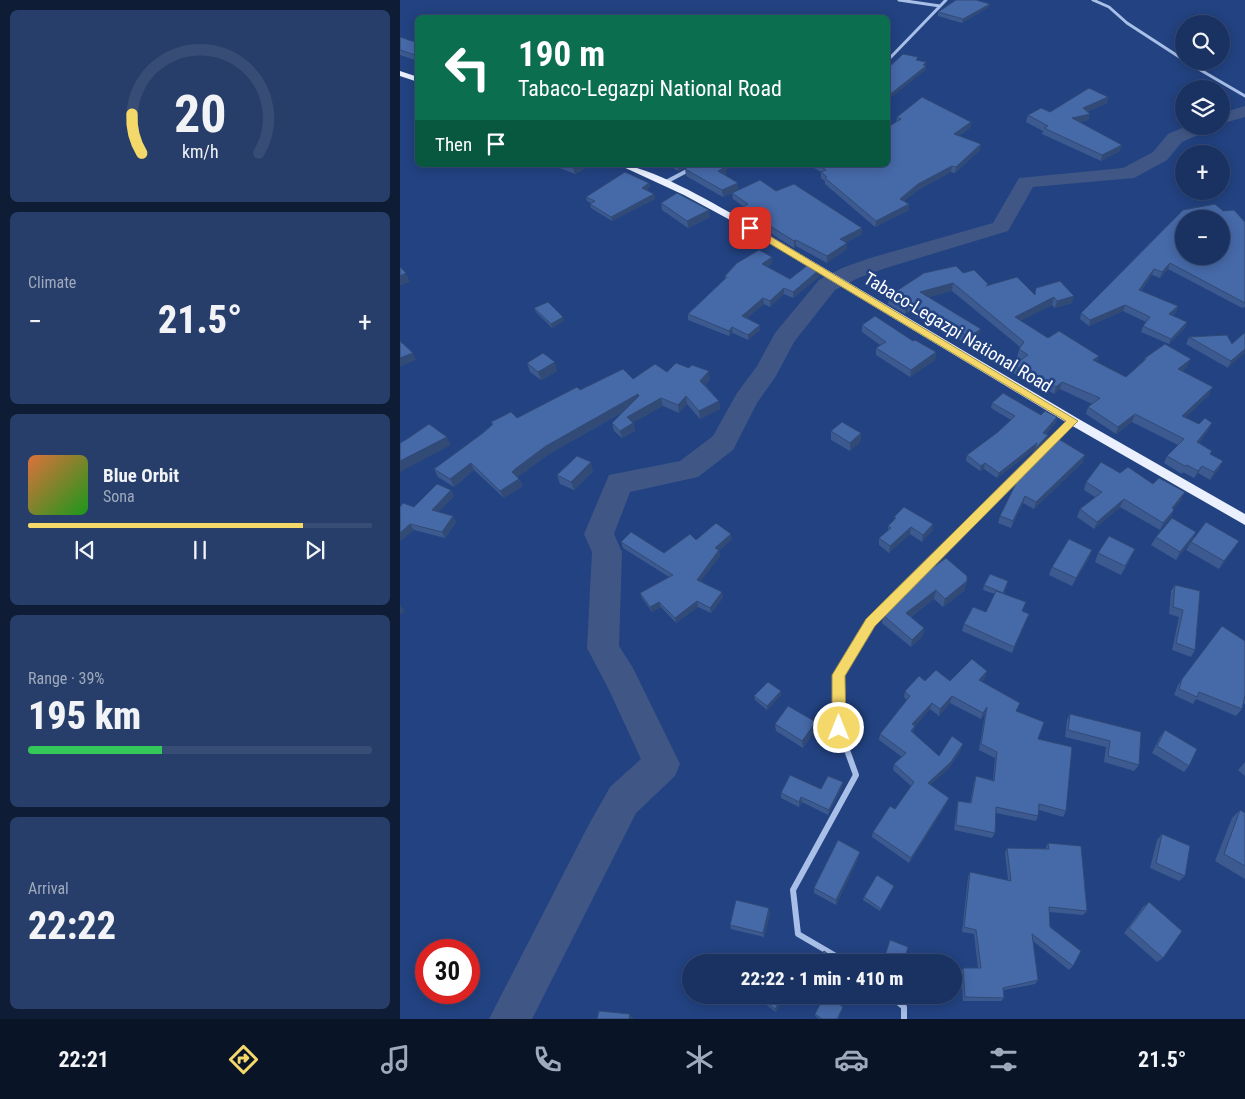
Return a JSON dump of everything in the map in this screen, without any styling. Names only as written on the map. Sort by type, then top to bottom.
[{"type":"main road","points":[[400,73],[415,79]]},
{"type":"main road","name":"Tabaco-Legazpi National Road","points":[[628,167],[735,219],[1073,421],[1245,520]]},
{"type":"street","points":[[899,0],[940,6]]},
{"type":"street","points":[[890,58],[946,0]]},
{"type":"street","points":[[1093,0],[1109,7],[1127,23],[1175,54]]},
{"type":"street","points":[[1200,70],[1245,96]]},
{"type":"street","points":[[664,183],[694,167]]},
{"type":"street","points":[[832,954],[798,934],[793,890],[856,775],[839,728],[839,675],[870,623],[1073,421]]},
{"type":"street","points":[[900,1004],[904,1007],[904,1019]]},
{"type":"building","points":[[956,0],[976,0],[990,4],[963,19],[938,12]]},
{"type":"building","points":[[400,37],[415,42],[415,55],[400,50]]},
{"type":"building","points":[[903,54],[918,57],[916,60],[926,62],[923,65],[926,66],[890,94],[890,66]]},
{"type":"building","points":[[1089,88],[1108,97],[1083,108],[1090,114],[1072,118],[1122,145],[1102,155],[1044,128],[1048,126],[1028,115],[1041,108],[1050,112]]},
{"type":"building","points":[[922,97],[971,122],[954,134],[981,144],[956,167],[952,166],[918,184],[900,199],[909,204],[876,221],[825,178],[827,177],[821,172],[826,170],[821,167],[890,167],[890,126],[901,119],[897,117]]},
{"type":"building","points":[[688,167],[725,167],[718,171],[738,183],[722,190],[685,169]]},
{"type":"building","points":[[625,172],[649,183],[642,188],[654,194],[611,217],[590,204],[595,201],[586,197]]},
{"type":"building","points":[[760,180],[776,191],[794,184],[862,228],[840,239],[847,243],[827,256],[796,240],[794,241],[741,208],[748,204],[732,193]]},
{"type":"building","points":[[677,193],[709,210],[687,221],[661,203]]},
{"type":"building","points":[[1215,204],[1222,210],[1183,210]]},
{"type":"building","points":[[1230,210],[1234,210],[1245,222],[1245,303],[1170,263],[1162,272],[1154,269],[1139,290],[1178,306],[1169,314],[1187,322],[1171,339],[1143,326],[1150,317],[1125,305],[1090,320],[1081,313],[1175,218],[1175,265],[1230,265]]},
{"type":"building","points":[[759,250],[772,257],[762,264],[790,279],[809,264],[819,270],[793,292],[784,288],[770,301],[763,298],[742,316],[760,325],[748,335],[732,327],[729,331],[688,314],[727,277],[724,277],[737,263]]},
{"type":"building","points":[[956,266],[963,273],[974,270],[988,284],[986,286],[1017,277],[1035,295],[1036,288],[1060,281],[1074,296],[1057,301],[1054,297],[1015,317],[1048,338],[1059,331],[1099,356],[1093,360],[1126,377],[1145,358],[1165,344],[1191,359],[1178,369],[1213,387],[1182,416],[1199,424],[1205,418],[1212,423],[1197,442],[1212,451],[1210,454],[1223,461],[1214,472],[1202,466],[1198,471],[1187,465],[1185,466],[1167,456],[1184,439],[1135,414],[1118,427],[1088,407],[1100,398],[1062,382],[1056,387],[1037,375],[1034,377],[1014,365],[1028,355],[1019,349],[1024,342],[953,283],[920,292],[981,329],[969,337],[942,321],[940,323],[908,304],[906,306],[889,296],[924,273]]},
{"type":"building","points":[[400,267],[406,273],[400,276]]},
{"type":"building","points":[[548,302],[563,317],[551,324],[534,308]]},
{"type":"building","points":[[875,316],[913,341],[915,340],[936,352],[911,370],[876,348],[886,342],[862,325]]},
{"type":"building","points":[[1244,333],[1245,349],[1231,361],[1189,337],[1227,335],[1232,344]]},
{"type":"building","points":[[400,341],[413,353],[400,358]]},
{"type":"building","points":[[543,353],[555,362],[538,372],[527,363]]},
{"type":"building","points":[[676,363],[689,368],[692,365],[709,371],[700,381],[719,401],[699,411],[686,396],[678,405],[661,398],[627,417],[633,423],[620,431],[612,423],[639,396],[638,394],[546,446],[515,469],[512,472],[519,479],[500,491],[471,463],[450,479],[434,469],[483,433],[493,424],[491,422],[511,412],[517,418],[577,387],[580,390],[623,369],[633,379],[655,364],[667,372]]},
{"type":"building","points":[[1003,393],[1041,415],[1045,411],[1057,417],[1043,433],[1048,435],[1034,450],[1037,443],[999,473],[985,463],[981,466],[967,455],[998,432],[1015,416],[992,403]]},
{"type":"building","points":[[842,422],[861,433],[850,443],[831,431]]},
{"type":"building","points":[[429,424],[447,437],[400,461],[400,443]]},
{"type":"building","points":[[1057,438],[1085,455],[1036,502],[1025,496],[1013,521],[1000,516],[1021,473]]},
{"type":"building","points":[[577,456],[591,462],[571,482],[557,475]]},
{"type":"building","points":[[1101,462],[1120,473],[1128,467],[1153,484],[1159,478],[1185,492],[1163,523],[1124,499],[1097,522],[1080,509],[1102,492],[1086,482]]},
{"type":"building","points":[[437,484],[451,490],[432,510],[453,516],[442,532],[410,524],[400,533],[400,507],[403,503],[414,507]]},
{"type":"building","points":[[904,507],[933,524],[923,535],[911,527],[890,546],[879,538],[891,528],[888,526]]},
{"type":"building","points":[[1172,518],[1196,532],[1180,552],[1156,537]]},
{"type":"building","points":[[1206,522],[1239,541],[1224,561],[1191,542]]},
{"type":"building","points":[[716,523],[731,534],[715,548],[719,550],[697,580],[722,592],[710,608],[697,601],[675,618],[659,602],[650,607],[640,593],[673,575],[621,542],[631,532],[664,553],[690,534],[696,540]]},
{"type":"building","points":[[1109,536],[1135,549],[1125,566],[1098,553]]},
{"type":"building","points":[[1069,539],[1092,550],[1076,578],[1052,567]]},
{"type":"building","points":[[946,558],[967,576],[967,581],[945,599],[936,590],[906,613],[924,628],[912,640],[883,615],[906,595],[904,593],[922,579],[920,577]]},
{"type":"building","points":[[990,574],[1008,581],[1003,593],[984,585]]},
{"type":"building","points":[[1175,585],[1200,591],[1195,650],[1176,643],[1183,610],[1173,607]]},
{"type":"building","points":[[996,591],[1026,602],[1022,611],[1029,614],[1014,647],[964,624],[973,607],[986,612]]},
{"type":"building","points":[[1222,626],[1245,641],[1245,695],[1242,709],[1199,692],[1197,697],[1179,689],[1182,679]]},
{"type":"building","points":[[972,659],[987,671],[979,680],[1020,703],[1016,711],[1044,722],[1038,739],[1072,747],[1066,811],[1039,804],[1038,816],[996,807],[995,833],[956,825],[958,801],[971,803],[976,776],[994,781],[997,752],[981,744],[987,707],[983,713],[952,696],[940,709],[932,703],[912,724],[915,726],[911,731],[939,756],[952,736],[963,744],[951,762],[928,783],[949,798],[911,858],[873,832],[890,806],[895,809],[914,782],[894,764],[906,753],[880,734],[910,696],[905,691],[919,676],[925,681],[936,670],[950,681]]},
{"type":"building","points":[[768,682],[781,691],[767,706],[754,696]]},
{"type":"building","points":[[788,706],[816,722],[802,741],[775,724]]},
{"type":"building","points":[[1070,714],[1141,732],[1139,765],[1108,756],[1110,741],[1068,730]]},
{"type":"building","points":[[1165,730],[1197,749],[1189,766],[1157,746]]},
{"type":"building","points":[[790,775],[821,789],[828,776],[843,782],[829,810],[801,797],[799,802],[781,793]]},
{"type":"building","points":[[1240,810],[1245,813],[1245,866],[1224,854]]},
{"type":"building","points":[[1162,834],[1190,846],[1185,876],[1156,863]]},
{"type":"building","points":[[838,840],[860,852],[836,900],[814,888]]},
{"type":"building","points":[[1048,843],[1081,846],[1087,911],[1049,907],[1050,927],[1081,951],[1073,966],[1032,934],[1038,980],[1003,988],[1004,998],[965,997],[963,968],[981,968],[976,930],[964,927],[970,872],[1011,881],[1007,848],[1049,849]]},
{"type":"building","points":[[877,875],[894,886],[881,909],[864,897]]},
{"type":"building","points":[[736,900],[769,908],[763,933],[730,925]]},
{"type":"building","points":[[1149,902],[1182,931],[1163,958],[1129,928]]},
{"type":"building","points":[[890,940],[908,947],[906,954],[886,954]]},
{"type":"building","points":[[769,1004],[778,1004],[775,1009]]},
{"type":"building","points":[[820,1004],[838,1004],[843,1007],[837,1019],[822,1019],[815,1014]]},
{"type":"building","points":[[599,1011],[630,1014],[629,1019],[597,1019]]},
{"type":"waterway","points":[[1230,116],[1245,111]]},
{"type":"waterway","points":[[510,1019],[600,841],[623,800],[662,764],[621,679],[603,648],[607,552],[599,534],[619,483],[688,470],[723,443],[746,399],[767,370],[784,339],[827,285],[850,273],[878,263],[1001,227],[1026,182],[1127,174],[1160,156],[1175,138],[1182,135]]},
{"type":"route","points":[[750,228],[1073,421],[870,623],[839,675],[839,728]]}]
